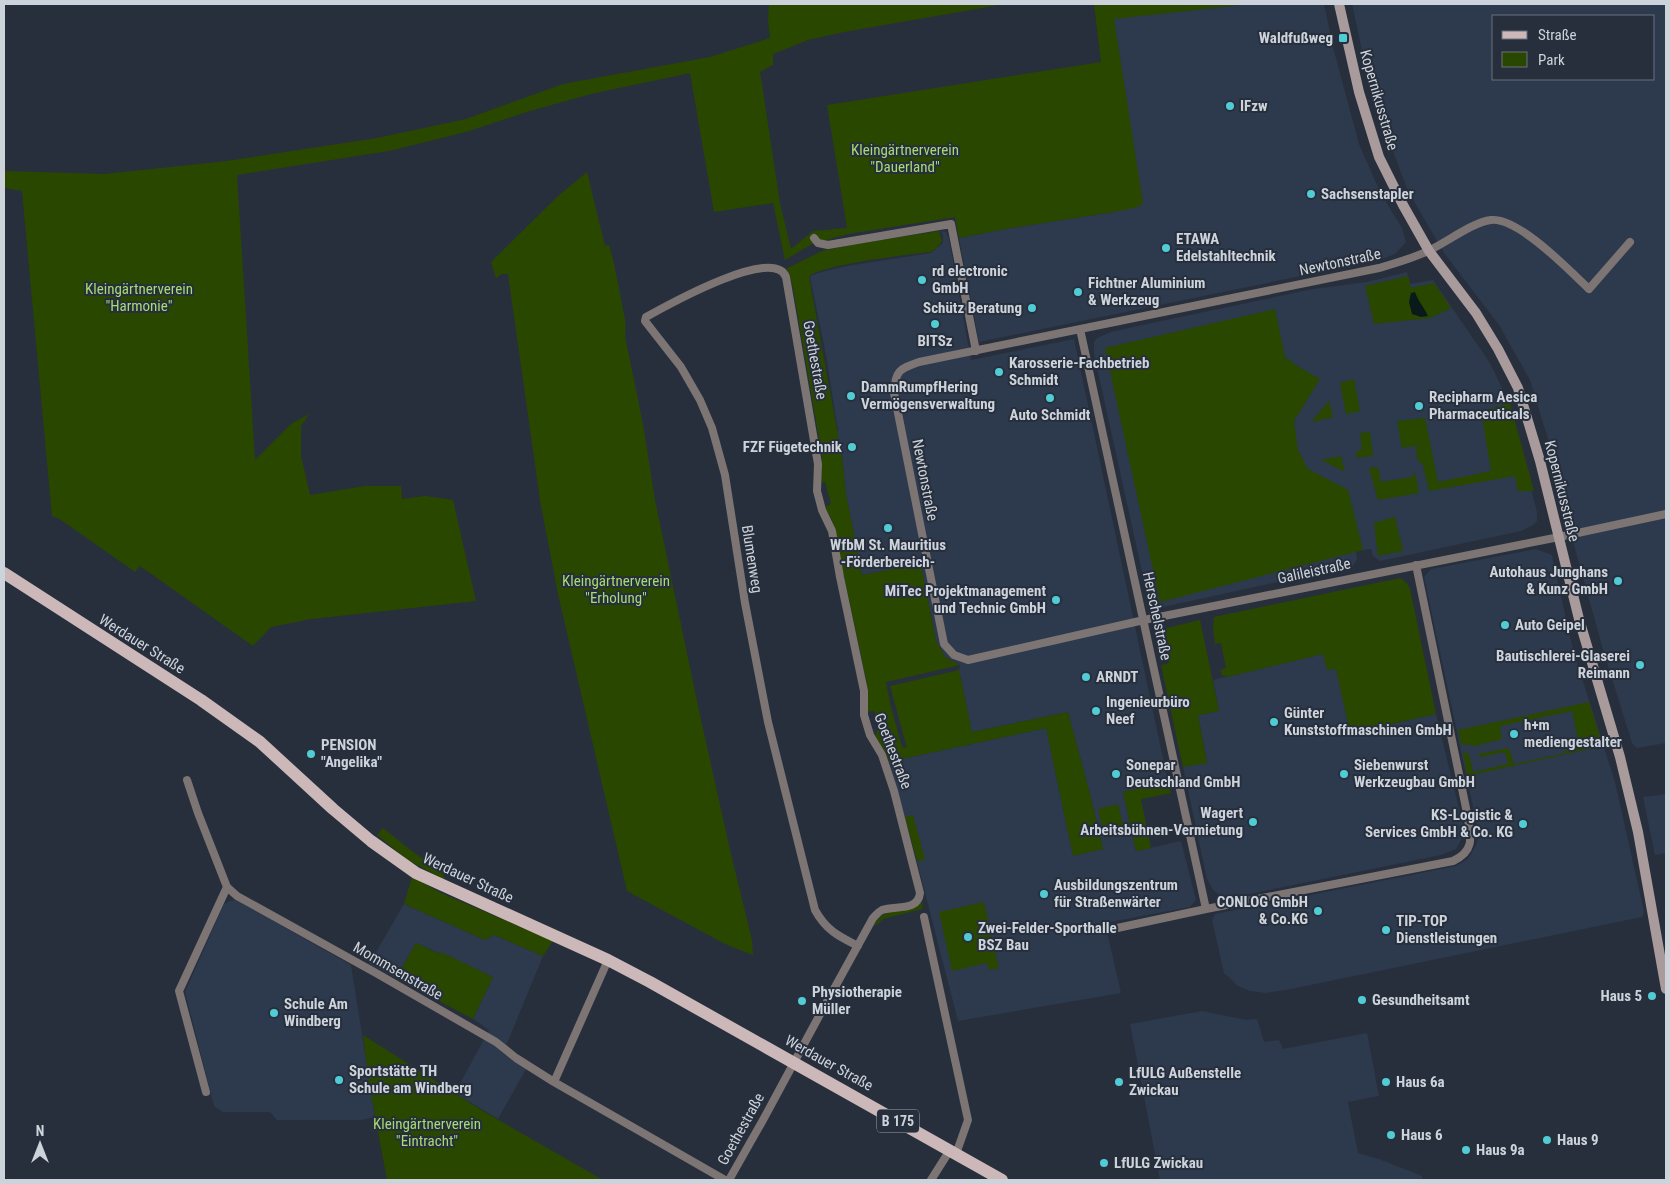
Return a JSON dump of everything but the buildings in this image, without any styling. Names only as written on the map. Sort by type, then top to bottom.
[{"type":"main road","name":"Werdauer Straße","points":[[4,572],[201,700],[260,742],[332,809],[416,873],[608,960],[794,1062],[1002,1180]]},
{"type":"street","name":"Kopernikusstraße","points":[[1339,4],[1358,92],[1379,157],[1429,251],[1476,313],[1498,349],[1518,388],[1530,424],[1579,619],[1618,752],[1638,832],[1666,989]]},
{"type":"street","name":"Newtonstraße","points":[[968,660],[954,655],[944,644],[894,393],[895,378],[901,368],[919,362],[976,350],[1380,268],[1429,251],[1482,222],[1492,220],[1504,221],[1520,229],[1535,240],[1589,289],[1630,242]]},
{"type":"street","points":[[814,238],[818,243],[828,245],[951,224],[976,350]]},
{"type":"street","name":"Blumenweg","points":[[782,270],[777,267],[758,268],[739,274],[682,298],[646,316],[645,321],[681,366],[700,400],[712,428],[725,475],[745,603],[765,707],[815,910],[821,922],[829,930],[858,946]]},
{"type":"street","name":"Goethestraße","points":[[729,1180],[873,918],[879,912],[912,905],[919,900],[920,894],[894,791],[882,755],[870,735],[864,715],[864,691],[832,531],[816,491],[818,464],[788,287],[782,270]]},
{"type":"street","name":"Herschelstraße","points":[[1080,329],[1206,910]]},
{"type":"street","name":"Galileistraße","points":[[968,660],[1144,620],[1666,514]]},
{"type":"street","points":[[1108,930],[1453,861],[1468,851],[1470,834],[1467,813],[1416,564]]},
{"type":"street","points":[[187,780],[227,888],[179,991],[206,1092]]},
{"type":"street","name":"Mommsenstraße","points":[[227,888],[237,896],[496,1042],[516,1058],[554,1082],[725,1180]]},
{"type":"street","points":[[924,917],[968,1120],[953,1152],[931,1180]]},
{"type":"street","points":[[554,1082],[608,960]]},
{"type":"shaded area","points":[[1250,4],[1324,4],[1334,51],[1359,144],[1381,194],[1402,228],[1406,242],[1395,254],[1379,260],[979,342],[959,238],[1114,212],[1114,18]]},
{"type":"shaded area","points":[[1352,4],[1666,4],[1666,743],[1637,748],[1632,743],[1604,653],[1574,545],[1555,462],[1530,380],[1499,325],[1444,253],[1408,191],[1371,93]]},
{"type":"shaded area","points":[[941,231],[946,232],[949,239],[971,360],[1074,339],[1168,782],[1123,792],[1136,851],[1181,841],[1196,900],[1190,907],[1105,923],[1121,993],[958,1021],[910,834],[888,762],[1046,728],[1073,855],[1103,849],[1068,712],[972,732],[959,670],[960,665],[945,657],[936,641],[921,564],[862,575],[846,494],[827,360],[810,277],[847,266],[931,253],[943,243]]},
{"type":"shaded area","points":[[1407,272],[1410,284],[1433,280],[1490,363],[1502,388],[1516,431],[1537,512],[1537,521],[1521,531],[1380,561],[1373,556],[1371,549],[1356,551],[1357,559],[1353,566],[1163,607],[1154,605],[1148,595],[1143,576],[1094,354],[1094,342],[1097,338],[1111,332],[1142,325],[1313,289],[1367,282]]},
{"type":"shaded area","points":[[1415,292],[1428,316],[1421,317],[1412,314],[1409,302],[1411,293]]},
{"type":"shaded area","points":[[1536,549],[1552,555],[1573,650],[1615,782],[1644,912],[1642,917],[1286,990],[1265,993],[1250,991],[1238,986],[1224,973],[1212,920],[1215,914],[1456,866],[1468,859],[1479,835],[1424,577],[1431,569]]},
{"type":"shaded area","points":[[1323,654],[1336,668],[1351,733],[1436,714],[1463,825],[1462,838],[1456,849],[1441,855],[1235,897],[1222,897],[1213,890],[1207,879],[1183,767],[1207,762],[1198,715],[1219,711],[1213,680]]},
{"type":"shaded area","points":[[1666,794],[1666,853],[1655,855],[1643,797]]},
{"type":"shaded area","name":"Schule Am Windberg","points":[[236,900],[351,965],[375,1117],[362,1120],[277,1120],[270,1112],[223,1112],[214,1106],[185,992],[224,904]]},
{"type":"shaded area","points":[[404,904],[485,940],[494,935],[543,956],[503,1053],[526,1069],[498,1119],[455,1093],[489,1030],[473,1019],[493,977],[416,943],[396,978],[369,964]]},
{"type":"shaded area","points":[[1202,1011],[1246,1020],[1257,1019],[1264,1042],[1279,1040],[1283,1049],[1367,1033],[1379,1096],[1348,1102],[1358,1153],[1422,1176],[1422,1180],[1160,1180],[1130,1024]]},
{"type":"green space","points":[[769,4],[1005,4],[844,32],[808,40],[773,54],[773,65],[760,72],[780,203],[791,249],[813,231],[847,228],[827,105],[1101,62],[1094,4],[1250,4],[1114,19],[1143,203],[1138,207],[1114,212],[959,238],[955,217],[848,234],[812,244],[785,260],[773,203],[714,212],[690,73],[591,94],[466,132],[389,151],[237,175],[255,460],[291,424],[309,414],[301,426],[301,455],[310,495],[365,486],[401,486],[402,499],[425,496],[453,500],[476,601],[311,619],[271,627],[253,646],[140,566],[135,572],[61,520],[52,516],[22,191],[4,188],[4,171],[104,174],[227,161],[377,138],[466,119],[563,84],[710,57],[770,38]]},
{"type":"green space","name":"Kleingärtnerverein \"Erholung\"","points":[[587,172],[605,246],[609,245],[616,274],[625,320],[625,336],[643,424],[655,500],[698,706],[752,940],[753,955],[725,944],[627,891],[558,594],[540,500],[508,274],[502,274],[496,278],[491,262],[557,197]]},
{"type":"green space","points":[[939,231],[942,241],[931,252],[846,264],[829,268],[809,277],[842,457],[846,494],[862,575],[921,564],[936,641],[945,657],[960,665],[886,682],[890,703],[902,747],[907,748],[890,686],[959,670],[972,732],[1068,712],[1103,849],[1073,856],[1046,728],[888,762],[887,756],[875,736],[879,727],[874,711],[867,712],[866,679],[832,520],[825,507],[831,504],[825,482],[819,483],[822,476],[822,456],[793,288],[790,275],[786,269],[822,251]]},
{"type":"green space","points":[[1408,276],[1411,288],[1434,283],[1451,308],[1430,318],[1374,324],[1365,286]]},
{"type":"green space","points":[[1275,309],[1285,357],[1320,379],[1294,421],[1298,450],[1308,469],[1348,490],[1363,550],[1160,602],[1105,348]]},
{"type":"green space","points":[[1354,379],[1360,411],[1346,414],[1340,383]]},
{"type":"green space","points":[[1329,401],[1333,417],[1311,422]]},
{"type":"green space","points":[[1510,403],[1534,491],[1518,491],[1515,476],[1429,491],[1423,465],[1417,459],[1416,447],[1424,445],[1402,448],[1397,421],[1425,418],[1438,482],[1491,471],[1481,411]]},
{"type":"green space","points":[[1370,432],[1373,456],[1357,458],[1356,452],[1362,449],[1360,433]]},
{"type":"green space","points":[[1341,456],[1345,472],[1321,460]]},
{"type":"green space","points":[[1378,467],[1381,482],[1412,477],[1415,472],[1419,493],[1378,500],[1369,468]]},
{"type":"green space","points":[[1395,517],[1403,551],[1378,556],[1374,523]]},
{"type":"green space","points":[[1400,578],[1406,582],[1410,589],[1436,714],[1350,733],[1336,669],[1327,670],[1323,654],[1227,677],[1222,675],[1220,670],[1226,668],[1221,643],[1215,644],[1214,617]]},
{"type":"green space","points":[[1200,620],[1219,711],[1198,715],[1207,763],[1183,767],[1161,665],[1169,663],[1167,658],[1161,659],[1157,635],[1163,629]]},
{"type":"green space","points":[[1589,702],[1603,746],[1467,776],[1463,752],[1469,754],[1473,772],[1508,764],[1505,752],[1480,757],[1478,754],[1509,748],[1514,764],[1566,753],[1565,750],[1579,746],[1572,711],[1500,726],[1502,739],[1475,746],[1461,744],[1458,730]]},
{"type":"green space","points":[[1168,782],[1171,793],[1141,799],[1151,848],[1136,851],[1123,792]]},
{"type":"green space","points":[[1118,804],[1125,834],[1105,838],[1098,809]]},
{"type":"green space","points":[[913,815],[925,860],[917,861],[905,817]]},
{"type":"green space","points":[[383,828],[442,872],[445,880],[408,860],[377,835]]},
{"type":"green space","points":[[412,877],[441,893],[553,941],[543,956],[494,935],[485,940],[404,904]]},
{"type":"green space","name":"Zwei-Felder-Sporthalle BSZ Bau","points":[[984,902],[999,968],[989,970],[987,963],[952,971],[939,912]]},
{"type":"green space","points":[[923,903],[922,909],[883,919],[877,925],[874,925],[884,914],[915,907]]},
{"type":"green space","points":[[416,943],[440,954],[441,952],[493,977],[473,1019],[396,978]]},
{"type":"green space","name":"Kleingärtnerverein \"Eintracht\"","points":[[363,1035],[483,1111],[603,1180],[387,1180],[369,1083]]},
{"type":"place","name":"Waldfußweg","points":[[1343,38]]},
{"type":"place","name":"IFzw","points":[[1230,106]]},
{"type":"place","name":"Sachsenstapler","points":[[1311,194]]},
{"type":"place","name":"ETAWA Edelstahltechnik","points":[[1166,248]]},
{"type":"place","name":"rd electronic GmbH","points":[[922,280]]},
{"type":"place","name":"Fichtner Aluminium & Werkzeug","points":[[1078,292]]},
{"type":"place","name":"Schütz Beratung","points":[[1032,308]]},
{"type":"place","name":"BITSz","points":[[935,324]]},
{"type":"place","name":"Karosserie-Fachbetrieb Schmidt","points":[[999,372]]},
{"type":"place","name":"DammRumpfHering Vermögensverwaltung","points":[[851,396]]},
{"type":"place","name":"Auto Schmidt","points":[[1050,398]]},
{"type":"place","name":"Recipharm Aesica Pharmaceuticals","points":[[1419,406]]},
{"type":"place","name":"FZF Fügetechnik","points":[[852,447]]},
{"type":"place","name":"WfbM St. Mauritius -Förderbereich-","points":[[888,528]]},
{"type":"place","name":"Autohaus Junghans & Kunz GmbH","points":[[1618,581]]},
{"type":"place","name":"MiTec Projektmanagement und Technic GmbH","points":[[1056,600]]},
{"type":"place","name":"Auto Geipel","points":[[1505,625]]},
{"type":"place","name":"Bautischlerei-Glaserei Reimann","points":[[1640,665]]},
{"type":"place","name":"ARNDT","points":[[1086,677]]},
{"type":"place","name":"Ingenieurbüro Neef","points":[[1096,711]]},
{"type":"place","name":"Günter Kunststoffmaschinen GmbH","points":[[1274,722]]},
{"type":"place","name":"h+m mediengestalter","points":[[1514,734]]},
{"type":"place","name":"PENSION \"Angelika\"","points":[[311,754]]},
{"type":"place","name":"Sonepar Deutschland GmbH","points":[[1116,774]]},
{"type":"place","name":"Siebenwurst Werkzeugbau GmbH","points":[[1344,774]]},
{"type":"place","name":"Wagert Arbeitsbühnen-Vermietung","points":[[1253,822]]},
{"type":"place","name":"KS-Logistic & Services GmbH & Co. KG","points":[[1523,824]]},
{"type":"place","name":"Ausbildungszentrum für Straßenwärter","points":[[1044,894]]},
{"type":"place","name":"CONLOG GmbH & Co.KG","points":[[1318,911]]},
{"type":"place","name":"TIP-TOP Dienstleistungen","points":[[1386,930]]},
{"type":"place","name":"Zwei-Felder-Sporthalle BSZ Bau","points":[[968,937]]},
{"type":"place","name":"Haus 5","points":[[1652,996]]},
{"type":"place","name":"Gesundheitsamt","points":[[1362,1000]]},
{"type":"place","name":"Physiotherapie Müller","points":[[802,1001]]},
{"type":"place","name":"Schule Am Windberg","points":[[274,1013]]},
{"type":"place","name":"Sportstätte TH Schule am Windberg","points":[[339,1080]]},
{"type":"place","name":"LfULG Außenstelle Zwickau","points":[[1119,1082]]},
{"type":"place","name":"Haus 6a","points":[[1386,1082]]},
{"type":"place","name":"Haus 6","points":[[1391,1135]]},
{"type":"place","name":"Haus 9","points":[[1547,1140]]},
{"type":"place","name":"Haus 9a","points":[[1466,1150]]},
{"type":"place","name":"LfULG Zwickau","points":[[1104,1163]]},
{"type":"park label","name":"Kleingärtnerverein \"Dauerland\"","points":[[905,158]]},
{"type":"park label","name":"Kleingärtnerverein \"Harmonie\"","points":[[139,298]]}]
